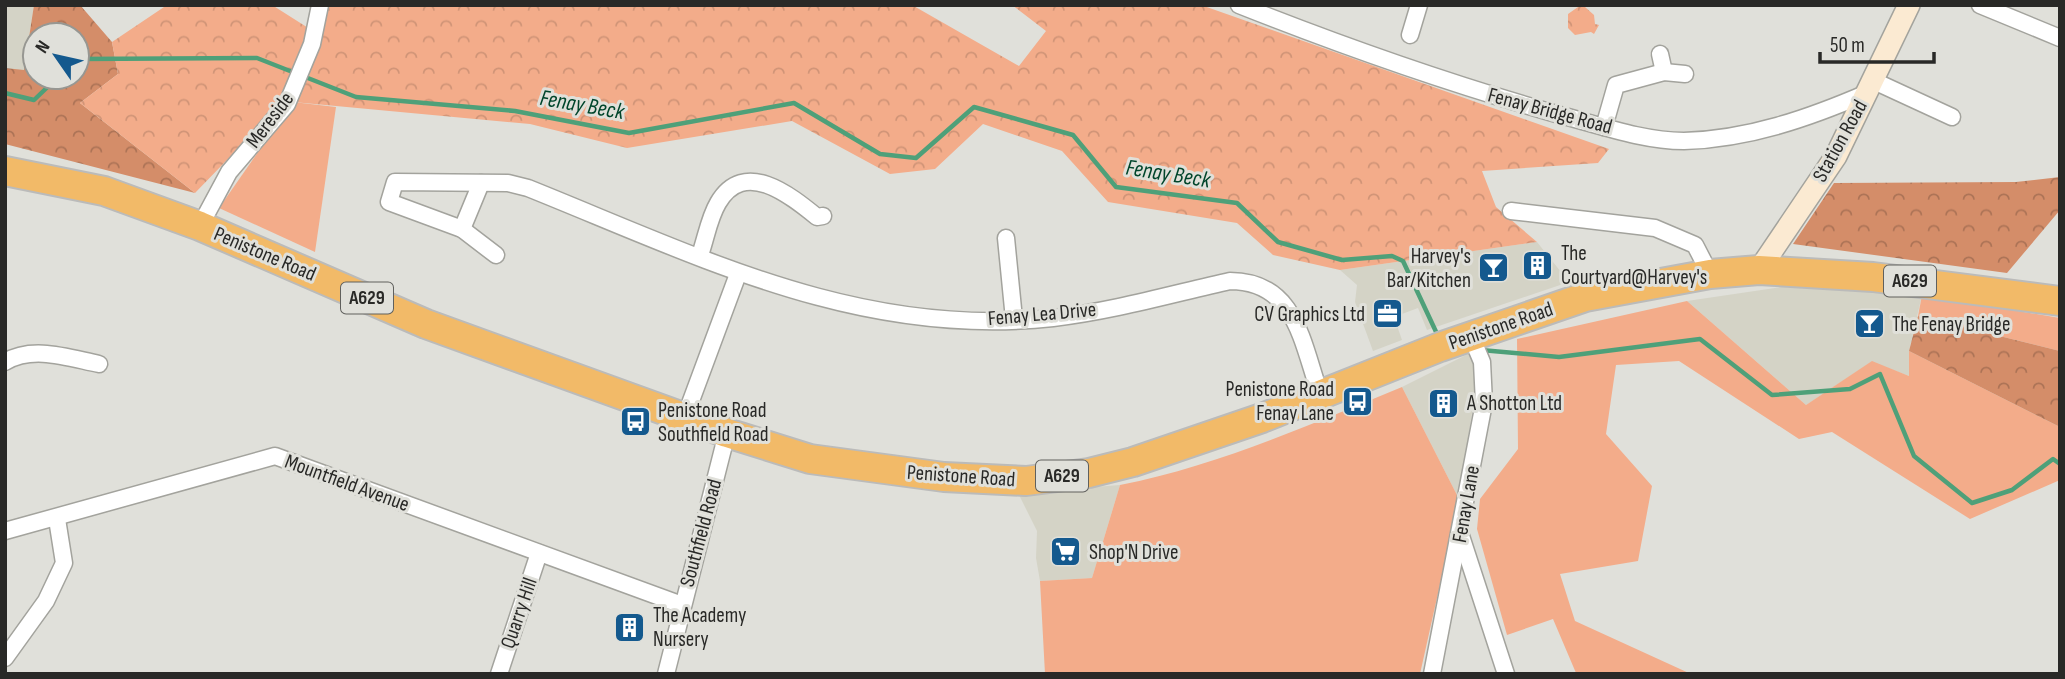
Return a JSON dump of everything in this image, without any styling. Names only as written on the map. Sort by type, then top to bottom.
[{"type":"highway","name":"Penistone Road","points":[[5,171],[104,191],[200,226],[426,324],[810,459],[886,471],[1026,481],[1090,473],[1133,462],[1262,418],[1440,347],[1585,297],[1710,274],[1759,270],[1873,277],[2060,301]]},
{"type":"street","name":"Mereside","points":[[200,226],[229,172],[287,104],[312,44],[320,5]]},
{"type":"street","name":"Fenay Bridge Road","points":[[1239,5],[1430,77],[1604,127],[1671,140],[1696,140],[1788,125],[1871,87]]},
{"type":"street","points":[[1410,35],[1419,5]]},
{"type":"street","name":"Station Road","points":[[1759,270],[1836,156],[1909,5]]},
{"type":"street","points":[[1980,5],[2060,37]]},
{"type":"street","points":[[1660,54],[1664,72]]},
{"type":"street","points":[[1604,127],[1616,85],[1664,72],[1685,75]]},
{"type":"street","points":[[1871,87],[1952,117]]},
{"type":"street","name":"Fenay Lea Drive","points":[[496,255],[462,229],[389,202],[395,182],[481,183],[528,188],[700,255],[738,274],[835,303],[878,312],[962,321],[1014,320],[1080,314],[1230,281],[1255,283],[1276,294],[1290,312],[1320,394]]},
{"type":"street","points":[[700,255],[719,202],[731,188],[760,182],[796,192],[817,217],[823,216]]},
{"type":"street","points":[[462,229],[481,183]]},
{"type":"street","points":[[1511,211],[1655,228],[1695,245],[1710,274]]},
{"type":"street","points":[[1006,238],[1014,320]]},
{"type":"street","points":[[685,417],[738,274]]},
{"type":"street","name":"Fenay Lane","points":[[1432,674],[1484,403],[1482,362],[1471,336]]},
{"type":"street","points":[[5,362],[16,355],[47,353],[99,364]]},
{"type":"street","name":"Southfield Road","points":[[666,674],[727,432]]},
{"type":"street","name":"Mountfield Avenue","points":[[5,531],[57,519],[108,501],[275,456],[682,605]]},
{"type":"street","points":[[5,659],[46,601],[64,563],[57,519]]},
{"type":"street","points":[[1461,534],[1506,674]]},
{"type":"street","name":"Quarry Hill","points":[[499,674],[539,554]]},
{"type":"shaded area","points":[[5,5],[34,5],[32,21],[21,21],[21,71],[5,68]]},
{"type":"shaded area","points":[[1537,242],[1569,282],[1427,330],[1418,308],[1394,317],[1402,340],[1373,351],[1355,302],[1357,285],[1340,270]]},
{"type":"shaded area","points":[[1782,287],[1922,295],[1909,351],[1909,376],[1872,362],[1806,405],[1687,301]]},
{"type":"shaded area","points":[[1482,347],[1459,499],[1402,387]]},
{"type":"shaded area","points":[[1120,485],[1092,578],[1040,581],[1036,558],[1037,531],[1018,493]]},
{"type":"green space","points":[[34,5],[80,5],[112,42],[118,74],[80,103],[195,193],[5,144],[5,68],[21,70],[21,91],[91,91],[91,21],[32,21]]},
{"type":"green space","points":[[167,5],[272,5],[313,31],[283,102],[195,193],[80,103],[118,74],[112,42]]},
{"type":"green space","points":[[324,5],[912,5],[1019,66],[1046,31],[1012,5],[1201,5],[1609,149],[1598,163],[1482,171],[1496,207],[1537,242],[1340,270],[1273,255],[1237,223],[1108,202],[1062,151],[983,124],[935,169],[890,174],[792,121],[627,148],[530,124],[293,102]]},
{"type":"green space","points":[[1578,7],[1585,7],[1594,15],[1595,24],[1599,25],[1594,34],[1591,32],[1575,35],[1568,28],[1568,14]]},
{"type":"green space","points":[[293,102],[336,107],[315,252],[219,208]]},
{"type":"green space","points":[[2060,177],[2060,210],[2007,273],[1793,244],[1834,183],[2016,182]]},
{"type":"green space","points":[[1922,295],[2060,318],[2060,351],[1918,316]]},
{"type":"green space","points":[[1687,301],[1806,405],[1872,361],[1909,376],[1909,351],[2060,427],[2060,480],[1970,519],[1832,432],[1799,439],[1679,361],[1616,365],[1606,434],[1652,486],[1638,561],[1560,574],[1575,621],[1691,674],[1576,673],[1553,619],[1507,635],[1477,529],[1480,499],[1518,449],[1517,339]]},
{"type":"green space","points":[[1918,316],[2060,351],[2060,427],[1909,351]]},
{"type":"green space","points":[[1402,387],[1459,499],[1420,674],[1045,674],[1040,581],[1092,578],[1120,485],[1228,455]]},
{"type":"waterway","name":"Fenay Beck","points":[[91,59],[257,58],[356,97],[515,111],[629,133],[794,103],[880,154],[916,158],[974,107],[1073,135],[1116,187],[1237,203],[1278,242],[1342,260],[1392,256],[1403,261],[1438,336]]},
{"type":"waterway","name":"Fenay Beck","points":[[5,93],[34,100],[43,91]]},
{"type":"waterway","name":"Fenay Beck","points":[[1481,350],[1559,357],[1700,339],[1772,395],[1850,389],[1880,374],[1914,456],[1972,503],[2012,490],[2053,459],[2060,464]]},
{"type":"place","name":"The Courtyard@Harvey's","points":[[1538,265]]},
{"type":"place","name":"Harvey's Bar/Kitchen","points":[[1494,268]]},
{"type":"place","name":"CV Graphics Ltd","points":[[1388,314]]},
{"type":"place","name":"The Fenay Bridge","points":[[1869,324]]},
{"type":"place","name":"Penistone Road Fenay Lane","points":[[1357,401]]},
{"type":"place","name":"A Shotton Ltd","points":[[1444,403]]},
{"type":"place","name":"Penistone Road Southfield Road","points":[[635,422]]},
{"type":"place","name":"Shop'N Drive","points":[[1066,552]]},
{"type":"place","name":"The Academy Nursery","points":[[630,627]]}]
